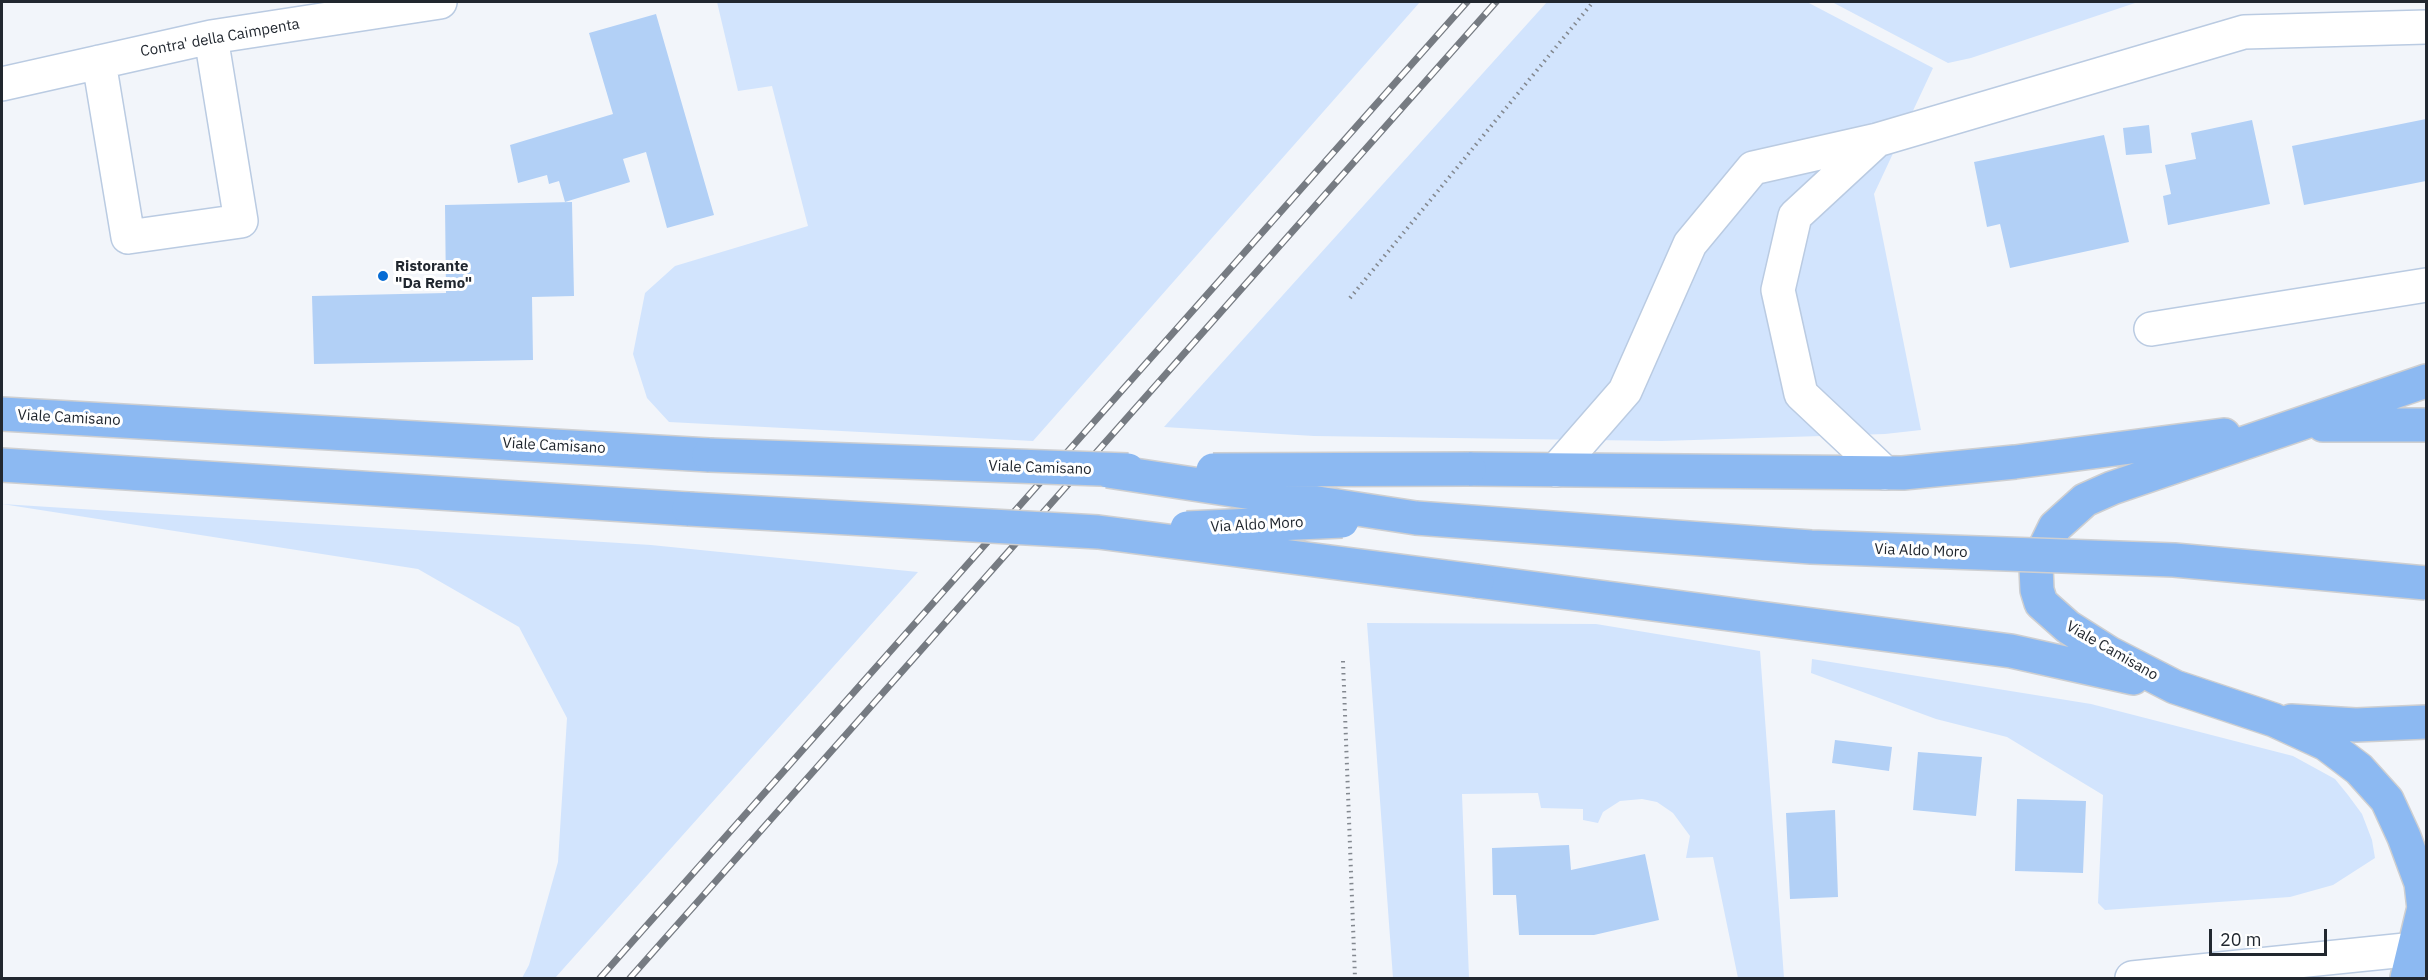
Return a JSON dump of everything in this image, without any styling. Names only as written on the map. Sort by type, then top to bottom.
[{"type":"main road","name":"Viale Camisano","points":[[2426,905],[2421,883],[2387,800],[2359,769],[2326,744],[2274,720],[2175,687],[2109,653],[2068,627],[2041,603],[2037,590],[2036,566],[2055,527],[2085,500],[2427,381]]},
{"type":"main road","name":"Viale Camisano","points":[[2,414],[709,454],[1108,471]]},
{"type":"main road","name":"Viale Camisano","points":[[2295,426],[2427,425]]},
{"type":"main road","points":[[1108,471],[1469,469],[1885,472],[2015,462],[2295,426]]},
{"type":"main road","points":[[2,465],[689,509],[1098,532],[2011,651],[2175,687]]},
{"type":"main road","name":"Via Aldo Moro","points":[[1108,471],[1416,518],[1810,547],[2175,560],[2427,583]]},
{"type":"main road","name":"Via Aldo Moro","points":[[1098,532],[1416,518]]},
{"type":"main road","name":"Viale Camisano","points":[[2274,720],[2356,725],[2427,722]]},
{"type":"main road","points":[[2411,964],[2426,905]]},
{"type":"street","name":"Contra' della Caimpenta","points":[[2,84],[211,37],[440,2]]},
{"type":"street","points":[[1556,470],[1625,392],[1690,244],[1753,168],[1877,140],[2244,32],[2427,27]]},
{"type":"street","points":[[99,62],[128,237],[241,221],[211,37]]},
{"type":"street","points":[[1877,140],[1796,216],[1778,290],[1801,394],[1885,472]]},
{"type":"street","points":[[2151,328],[2427,285]]},
{"type":"street","points":[[2132,978],[2411,964]]},
{"type":"path","points":[[1350,298],[1593,2]]},
{"type":"path","points":[[1342,661],[1355,978]]},
{"type":"shaded area","points":[[717,2],[1420,2],[1033,441],[669,422],[647,398],[633,354],[645,293],[675,266],[808,226],[772,86],[738,91]]},
{"type":"shaded area","points":[[1547,2],[1807,2],[1933,68],[1874,194],[1921,430],[1885,434],[1662,441],[1314,436],[1164,427]]},
{"type":"shaded area","points":[[1832,2],[2138,2],[1971,58],[1948,63]]},
{"type":"shaded area","points":[[2,504],[651,545],[918,572],[555,978],[522,978],[529,965],[558,862],[567,718],[519,627],[418,569]]},
{"type":"shaded area","points":[[1367,623],[1596,624],[1760,651],[1784,978],[1738,978],[1713,857],[1686,858],[1690,836],[1673,813],[1657,802],[1642,799],[1620,801],[1603,812],[1598,823],[1583,820],[1583,809],[1541,808],[1538,793],[1462,794],[1469,978],[1393,978]]},
{"type":"shaded area","points":[[1812,659],[2091,704],[2293,756],[2335,779],[2348,795],[2362,814],[2372,840],[2375,858],[2333,885],[2290,897],[2105,910],[2098,903],[2103,795],[2007,737],[1936,719],[1811,673]]},
{"type":"building","points":[[656,14],[714,215],[667,228],[646,152],[623,159],[630,182],[565,202],[559,181],[549,184],[547,175],[518,183],[510,145],[613,114],[589,33]]},
{"type":"building","points":[[2426,119],[2426,181],[2304,205],[2292,146]]},
{"type":"building","points":[[2252,120],[2270,204],[2168,225],[2163,196],[2171,194],[2165,165],[2196,159],[2191,133]]},
{"type":"building","points":[[2149,125],[2152,153],[2126,155],[2123,128]]},
{"type":"building","points":[[2104,135],[2129,242],[2010,268],[2000,224],[1987,227],[1974,162]]},
{"type":"building","points":[[572,202],[574,296],[532,297],[533,360],[314,364],[312,296],[446,293],[445,205]]},
{"type":"building","points":[[1835,740],[1892,747],[1889,771],[1832,763]]},
{"type":"building","points":[[1918,752],[1982,757],[1976,816],[1913,810]]},
{"type":"building","points":[[2017,799],[2086,801],[2083,873],[2015,871]]},
{"type":"building","points":[[1835,810],[1838,897],[1790,899],[1786,813]]},
{"type":"building","points":[[1569,845],[1571,870],[1645,854],[1659,920],[1594,935],[1519,935],[1516,895],[1493,895],[1492,848]]},
{"type":"railway","points":[[600,978],[1467,2]]},
{"type":"railway","points":[[630,978],[1496,2]]},
{"type":"place","name":"Ristorante \"Da Remo\"","points":[[383,276]]}]
